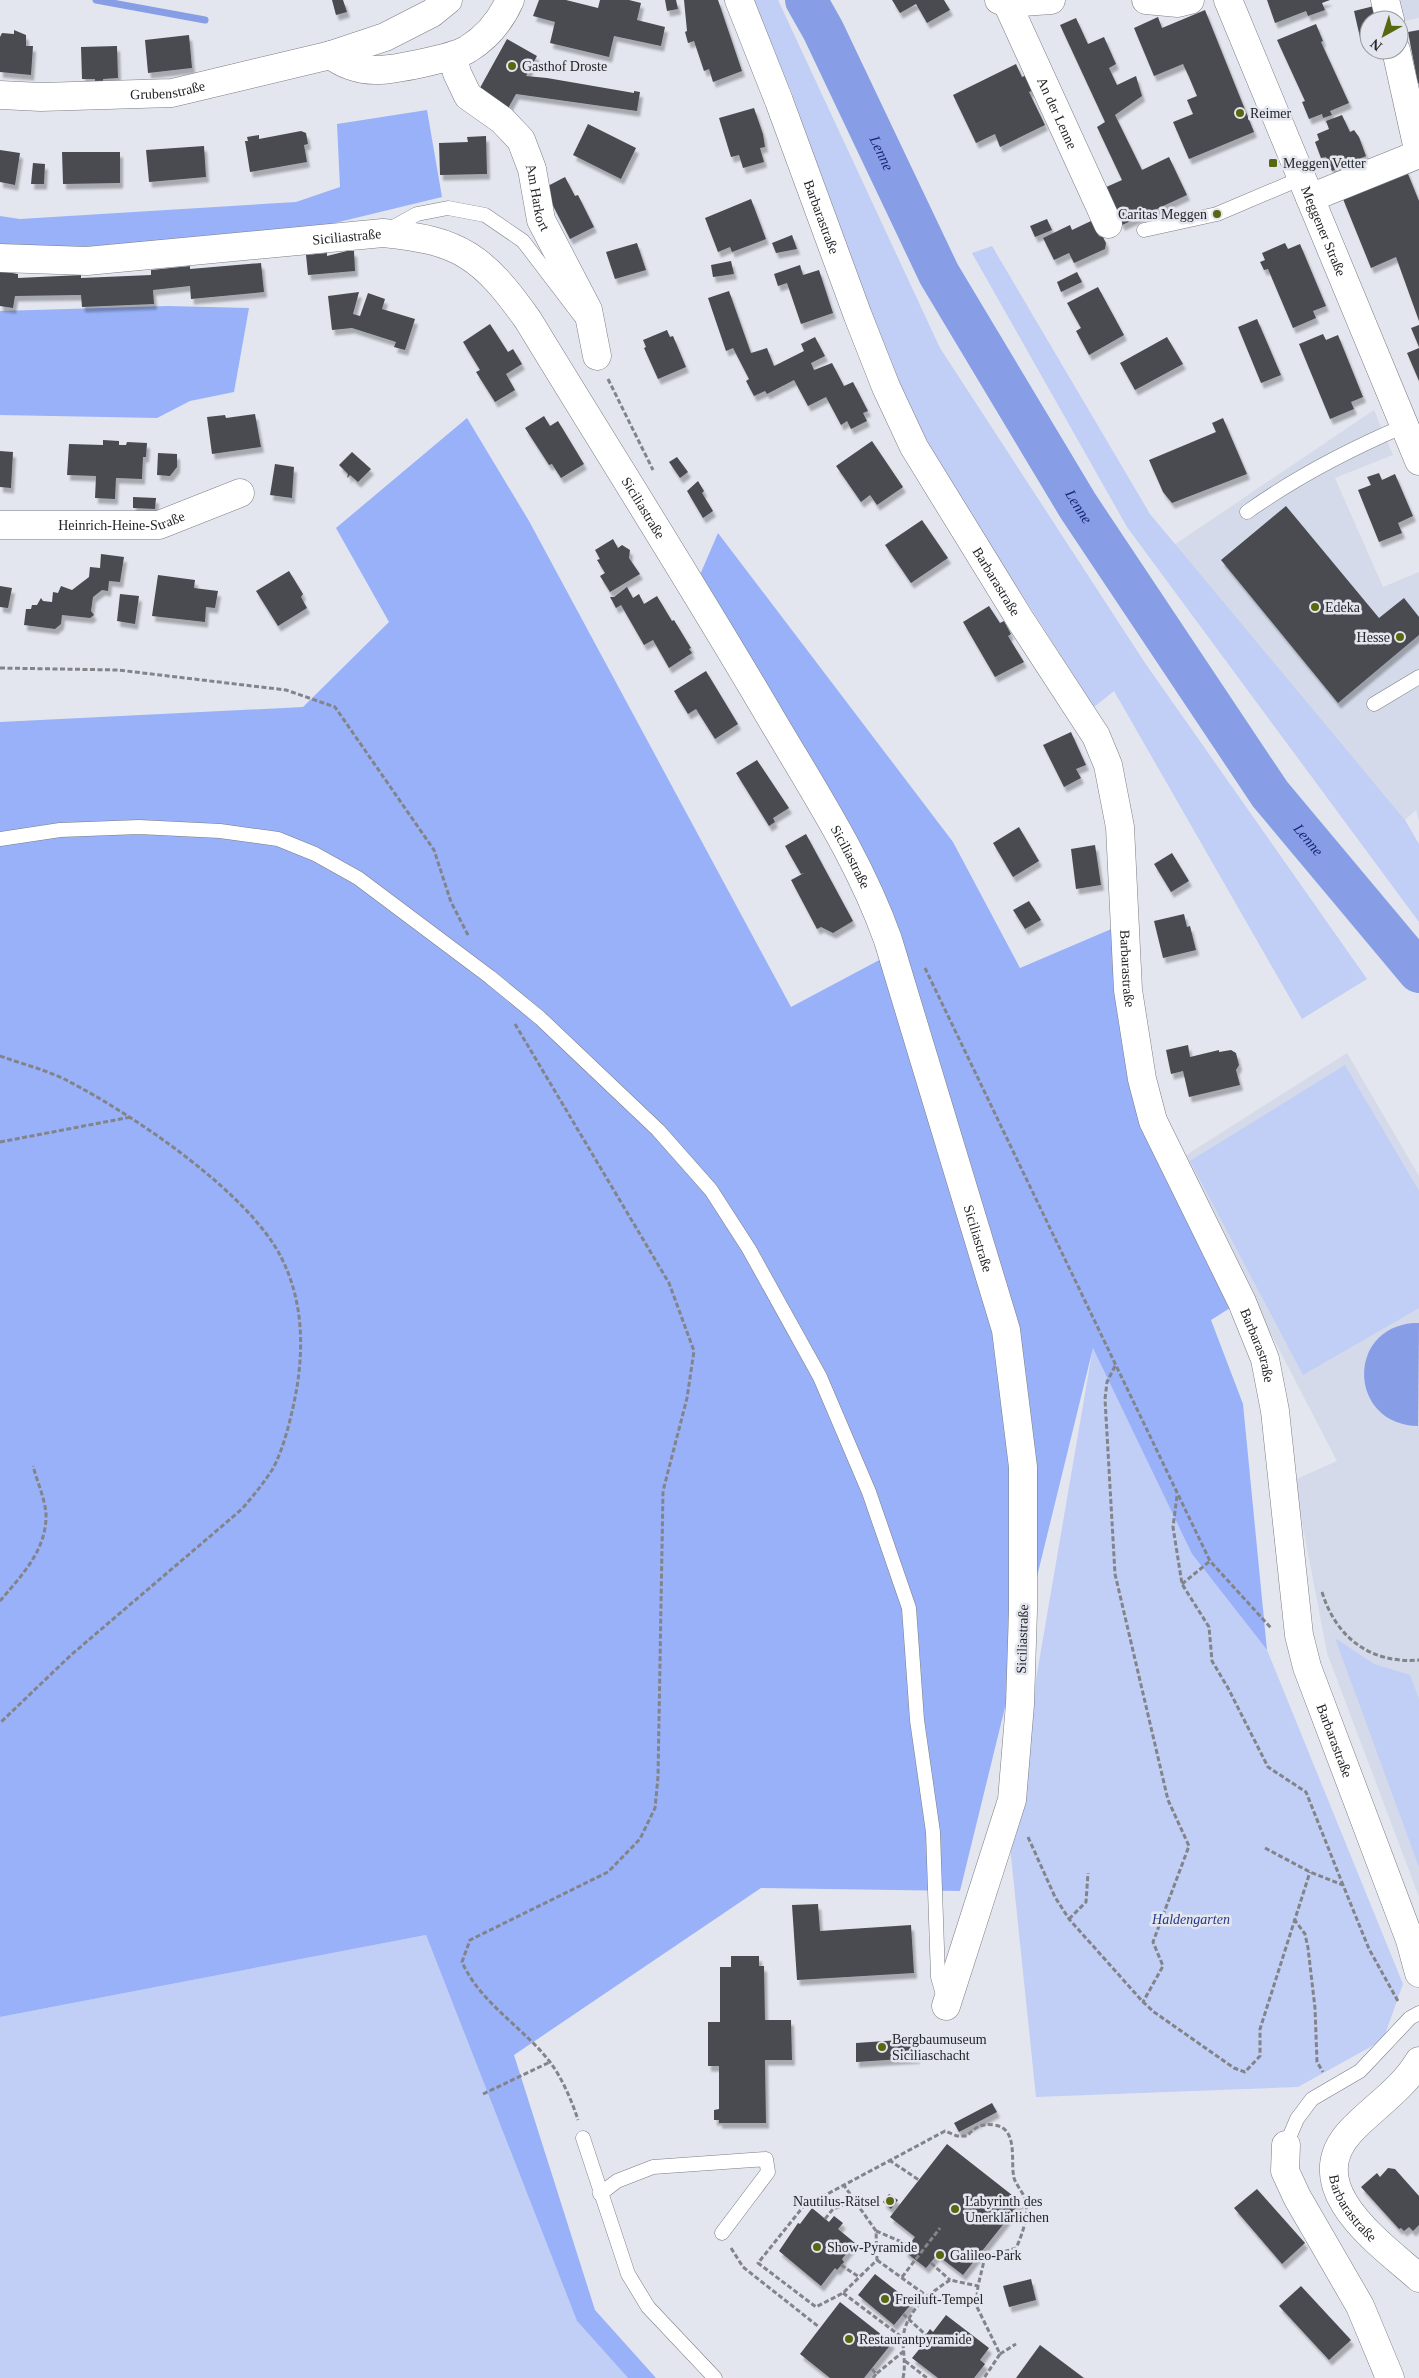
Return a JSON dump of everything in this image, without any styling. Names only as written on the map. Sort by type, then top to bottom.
[{"type":"street","name":"Grubenstraße","points":[[0,95],[41,97],[172,93],[331,55],[385,37],[432,13],[448,0]]},
{"type":"street","points":[[331,55],[342,63],[374,70],[453,57],[479,42],[490,31],[510,0]]},
{"type":"street","name":"Barbarastraße","points":[[740,0],[858,316],[886,387],[914,447],[1021,621],[1096,736],[1108,765],[1120,827],[1128,990],[1142,1079],[1153,1121],[1242,1302],[1265,1359],[1276,1420],[1298,1635],[1307,1667],[1410,1940],[1419,1973]]},
{"type":"street","points":[[1003,2],[1051,0]]},
{"type":"street","points":[[1146,0],[1178,4],[1190,0]]},
{"type":"street","name":"Meggener Straße","points":[[1228,0],[1419,461]]},
{"type":"street","name":"An der Lenne","points":[[1003,2],[1108,224]]},
{"type":"street","name":"Am Harkort","points":[[453,57],[457,73],[468,96],[502,120],[521,140],[532,169],[541,220],[588,310],[595,344]]},
{"type":"street","points":[[1306,188],[1419,154],[1398,60]]},
{"type":"street","name":"Siciliastraße","points":[[0,258],[86,261],[383,233],[419,237],[444,244],[470,257],[488,270],[504,287],[533,328],[753,687],[854,859],[877,909],[888,940],[1006,1330],[1023,1466],[1023,1610],[1020,1704],[1012,1800],[946,2006]]},
{"type":"street","name":"Heinrich-Heine-Straße","points":[[0,525],[35,527],[159,524],[240,493]]},
{"type":"street","name":"Barbarastraße","points":[[1419,2061],[1399,2086],[1350,2133],[1337,2149],[1332,2164],[1333,2178],[1345,2205],[1368,2232],[1419,2278]]},
{"type":"street","points":[[1286,2145],[1285,2171],[1297,2197],[1360,2306],[1390,2378]]},
{"type":"lane","points":[[1144,230],[1217,214],[1306,188]]},
{"type":"lane","points":[[383,233],[418,214],[448,208],[485,215],[523,241],[595,344]]},
{"type":"lane","points":[[1247,512],[1285,485],[1361,444],[1404,426]]},
{"type":"lane","points":[[1374,704],[1419,677]]},
{"type":"lane","points":[[0,839],[60,830],[139,827],[220,831],[278,839],[314,854],[358,878],[490,977],[540,1018],[658,1130],[710,1190],[749,1250],[820,1377],[870,1492],[909,1608],[916,1720],[933,1832],[938,1977],[946,2006]]},
{"type":"lane","points":[[1286,2145],[1297,2119],[1312,2099],[1360,2070],[1375,2057],[1414,2015]]},
{"type":"lane","points":[[583,2138],[628,2274],[648,2307],[715,2378]]},
{"type":"lane","points":[[600,2194],[617,2181],[653,2167],[766,2159],[768,2172],[722,2233]]},
{"type":"path","points":[[0,668],[128,671],[286,690],[335,707],[434,850],[451,902],[490,977]]},
{"type":"path","points":[[921,962],[1210,1561],[1275,1631]]},
{"type":"path","points":[[513,1020],[669,1283],[694,1350],[687,1398],[663,1491],[658,1777],[655,1808],[640,1839],[608,1872],[470,1940],[462,1962],[474,1983],[550,2062],[573,2105],[583,2138]]},
{"type":"path","points":[[0,1056],[66,1080],[132,1117],[222,1187],[256,1221],[281,1257],[296,1298],[301,1331],[301,1360],[294,1409],[273,1468],[242,1508],[71,1655],[0,1723]]},
{"type":"path","points":[[0,1142],[132,1117]]},
{"type":"path","points":[[1116,1366],[1107,1382],[1105,1400],[1115,1574],[1168,1800],[1189,1846],[1153,1942],[1163,1966],[1143,2002]]},
{"type":"path","points":[[0,1601],[31,1565],[43,1538],[46,1514],[34,1466]]},
{"type":"path","points":[[1177,1496],[1173,1527],[1182,1584],[1209,1627],[1212,1662],[1228,1688],[1268,1767],[1306,1792],[1369,1949],[1389,1989],[1414,2015]]},
{"type":"path","points":[[1182,1584],[1210,1561]]},
{"type":"path","points":[[1320,1585],[1327,1608],[1335,1623],[1355,1642],[1386,1659],[1399,1662],[1419,1660]]},
{"type":"path","points":[[1027,1835],[1055,1897],[1069,1919],[1143,2002],[1154,2012],[1234,2068],[1245,2072],[1260,2056],[1260,2029],[1310,1872]]},
{"type":"path","points":[[1265,1848],[1310,1872],[1343,1885]]},
{"type":"path","points":[[1069,1919],[1086,1902],[1088,1873]]},
{"type":"path","points":[[1294,1919],[1305,1934],[1308,1948],[1315,2008],[1317,2062],[1320,2069],[1338,2083]]},
{"type":"path","points":[[483,2094],[550,2062]]},
{"type":"path","points":[[876,2231],[877,2260],[843,2293],[816,2307],[758,2263],[803,2207],[843,2184],[946,2131],[957,2136],[967,2136],[974,2128],[985,2124],[999,2125],[1009,2135],[1014,2178],[1026,2200],[1024,2222],[1016,2248],[990,2256],[984,2261],[978,2286],[976,2305],[1000,2354]]},
{"type":"path","points":[[889,2160],[919,2180]]},
{"type":"path","points":[[843,2184],[876,2231],[909,2245]]},
{"type":"path","points":[[825,2219],[832,2209],[855,2201]]},
{"type":"path","points":[[902,2277],[940,2228]]},
{"type":"path","points":[[722,2233],[743,2267],[818,2327]]},
{"type":"path","points":[[877,2260],[927,2296]]},
{"type":"path","points":[[931,2262],[950,2280],[978,2286]]},
{"type":"path","points":[[841,2265],[859,2277]]},
{"type":"path","points":[[903,2378],[905,2361],[903,2338],[908,2320],[927,2296],[950,2280]]},
{"type":"path","points":[[843,2293],[903,2338]]},
{"type":"path","points":[[903,2314],[926,2335]]},
{"type":"path","points":[[984,2378],[1000,2354],[1016,2344]]},
{"type":"path","points":[[873,2378],[904,2351]]},
{"type":"path","points":[[905,2361],[927,2378]]},
{"type":"path","points":[[872,2370],[876,2374]]},
{"type":"shaded area","points":[[1396,0],[1419,0],[1419,18],[1409,20],[1409,10],[1398,10]]},
{"type":"shaded area","points":[[427,110],[442,197],[314,228],[33,251],[0,246],[0,216],[20,219],[296,202],[340,187],[337,124]]},
{"type":"shaded area","points":[[168,306],[249,308],[234,392],[190,401],[157,418],[0,415],[0,311]]},
{"type":"shaded area","points":[[1374,410],[1393,455],[1335,478],[1383,587],[1419,572],[1419,821],[1416,810],[1405,820],[1174,545]]},
{"type":"shaded area","points":[[467,418],[529,521],[791,1007],[900,949],[699,577],[718,533],[953,842],[1020,968],[1116,927],[1129,1080],[1238,1303],[1211,1320],[1243,1404],[1267,1650],[1192,1554],[1093,1348],[960,1891],[761,1888],[514,2055],[595,2310],[656,2378],[628,2378],[577,2321],[426,1935],[0,2017],[0,722],[303,707],[389,622],[336,528]]},
{"type":"shaded area","points":[[1347,1053],[1419,1176],[1419,1897],[1327,1653],[1294,1480],[1337,1461],[1180,1159]]},
{"type":"shaded area","points":[[1419,1323],[1418,1426],[1395,1422],[1379,1410],[1368,1395],[1364,1376],[1367,1358],[1375,1341],[1391,1329]]},
{"type":"green space","points":[[750,0],[778,0],[940,348],[1145,663],[1367,979],[1302,1019],[1114,691],[1094,707],[928,448],[873,321],[791,91]]},
{"type":"green space","points":[[992,246],[1150,514],[1405,820],[1419,844],[1419,922],[1127,527],[972,253]]},
{"type":"green space","points":[[1345,1065],[1419,1191],[1419,1308],[1303,1375],[1190,1161]]},
{"type":"green space","name":"Haldengarten","points":[[1093,1347],[1192,1554],[1267,1650],[1403,1984],[1383,2040],[1298,2087],[1036,2097],[1009,1837]]},
{"type":"green space","points":[[1335,1638],[1374,1664],[1410,1675],[1419,1699],[1419,1867]]},
{"type":"green space","points":[[426,1935],[577,2321],[628,2378],[0,2378],[0,2017]]},
{"type":"building","points":[[332,0],[343,0],[347,12],[336,15]]},
{"type":"building","points":[[539,0],[566,0],[598,8],[600,0],[629,0],[641,3],[637,20],[665,27],[661,46],[614,36],[609,57],[550,43],[555,22],[533,16]]},
{"type":"building","points":[[665,0],[676,0],[678,9],[667,11]]},
{"type":"building","points":[[684,0],[718,0],[742,71],[713,82],[709,69],[704,71],[694,41],[688,43],[685,32],[687,31]]},
{"type":"building","points":[[892,0],[944,0],[950,10],[927,23],[916,4],[900,13]]},
{"type":"building","points":[[1267,0],[1330,0],[1322,3],[1325,10],[1308,16],[1306,11],[1275,23]]},
{"type":"building","points":[[1374,6],[1375,10],[1359,10],[1359,33],[1354,11]]},
{"type":"building","points":[[1205,10],[1254,132],[1189,159],[1173,122],[1193,114],[1187,100],[1197,96],[1183,64],[1154,76],[1134,28],[1158,17],[1162,28]]},
{"type":"building","points":[[1076,18],[1088,44],[1104,37],[1116,64],[1109,68],[1117,85],[1136,76],[1142,96],[1115,115],[1142,170],[1169,157],[1187,195],[1122,225],[1104,188],[1122,180],[1097,127],[1105,122],[1060,25]]},
{"type":"building","points":[[1316,24],[1323,41],[1321,42],[1349,103],[1330,111],[1332,115],[1323,118],[1322,114],[1309,119],[1302,102],[1305,101],[1277,40]]},
{"type":"building","points":[[14,30],[26,35],[26,46],[33,46],[31,75],[0,72],[0,37],[2,33],[14,34]]},
{"type":"building","points":[[1419,30],[1418,84],[1409,37],[1409,32]]},
{"type":"building","points":[[189,35],[192,68],[148,73],[145,40]]},
{"type":"building","points":[[507,39],[537,56],[526,76],[634,93],[634,91],[640,92],[637,111],[516,94],[506,112],[476,95]]},
{"type":"building","points":[[117,46],[118,78],[103,79],[103,83],[95,83],[95,79],[82,79],[81,47]]},
{"type":"building","points":[[1016,64],[1022,77],[1027,75],[1034,90],[1029,92],[1045,125],[1000,147],[995,134],[976,143],[953,95]]},
{"type":"building","points":[[754,108],[763,134],[765,147],[760,148],[764,162],[743,168],[739,155],[731,157],[719,118]]},
{"type":"building","points":[[1342,115],[1350,132],[1354,130],[1359,137],[1366,156],[1332,171],[1326,157],[1321,158],[1315,142],[1319,140],[1317,134],[1329,129],[1326,121]]},
{"type":"building","points":[[588,124],[636,148],[621,179],[573,155]]},
{"type":"building","points":[[301,131],[306,133],[308,144],[304,145],[307,162],[250,172],[245,141],[248,141],[247,137],[259,135],[259,139]]},
{"type":"building","points":[[486,136],[487,174],[440,175],[439,143],[468,142],[467,137]]},
{"type":"building","points":[[204,146],[206,177],[149,182],[146,150]]},
{"type":"building","points":[[0,150],[20,153],[15,185],[0,182]]},
{"type":"building","points":[[62,152],[120,152],[120,183],[63,184]]},
{"type":"building","points":[[33,163],[45,164],[44,184],[31,184]]},
{"type":"building","points":[[1406,169],[1419,201],[1419,321],[1396,257],[1371,268],[1343,199]]},
{"type":"building","points":[[565,177],[575,196],[578,195],[594,227],[570,239],[544,188]]},
{"type":"building","points":[[751,199],[766,239],[732,252],[730,247],[718,252],[705,218]]},
{"type":"building","points":[[1047,219],[1052,230],[1035,237],[1030,226]]},
{"type":"building","points":[[1091,221],[1099,236],[1103,237],[1106,243],[1105,249],[1074,263],[1069,253],[1054,260],[1043,238],[1070,225],[1072,230]]},
{"type":"building","points":[[792,235],[797,249],[776,253],[772,243]]},
{"type":"building","points":[[637,243],[646,270],[615,279],[606,252]]},
{"type":"building","points":[[1285,243],[1288,249],[1300,244],[1326,306],[1313,311],[1316,318],[1293,328],[1268,269],[1264,270],[1260,262],[1265,260],[1262,253]]},
{"type":"building","points":[[354,251],[355,271],[308,275],[306,255],[327,253],[327,256]]},
{"type":"building","points":[[731,261],[734,274],[713,277],[711,265]]},
{"type":"building","points":[[261,263],[264,292],[191,299],[190,286],[153,290],[154,304],[82,307],[81,295],[15,296],[13,308],[0,306],[0,271],[18,274],[18,278],[81,275],[81,278],[151,275],[151,270],[190,266],[190,269]]},
{"type":"building","points":[[800,265],[803,275],[819,270],[833,313],[801,324],[787,283],[778,286],[774,274]]},
{"type":"building","points":[[1077,272],[1082,282],[1061,292],[1057,282]]},
{"type":"building","points":[[1098,287],[1124,335],[1089,355],[1076,331],[1081,328],[1067,303]]},
{"type":"building","points":[[729,291],[751,353],[767,348],[774,366],[804,351],[801,344],[815,337],[825,356],[811,363],[814,370],[832,363],[844,386],[853,382],[868,411],[863,413],[867,421],[851,429],[847,421],[841,425],[826,397],[808,406],[794,380],[767,394],[765,391],[754,396],[746,381],[749,379],[733,348],[726,351],[708,298]]},
{"type":"building","points":[[359,292],[353,314],[360,316],[368,293],[385,299],[382,309],[415,319],[405,350],[394,347],[396,342],[352,328],[332,330],[328,296]]},
{"type":"building","points":[[1257,319],[1281,375],[1261,383],[1238,327]]},
{"type":"building","points":[[490,324],[508,352],[513,349],[522,364],[506,374],[515,390],[495,402],[476,372],[480,370],[463,342]]},
{"type":"building","points":[[1419,325],[1419,347],[1411,328]]},
{"type":"building","points":[[667,330],[670,337],[673,336],[686,367],[658,379],[644,348],[646,347],[643,340]]},
{"type":"building","points":[[1323,334],[1326,340],[1338,335],[1363,397],[1351,402],[1354,409],[1330,419],[1299,344]]},
{"type":"building","points":[[1167,337],[1183,364],[1135,390],[1120,363]]},
{"type":"building","points":[[1419,348],[1419,381],[1407,353]]},
{"type":"building","points":[[255,414],[261,447],[212,454],[207,417],[225,415],[226,418]]},
{"type":"building","points":[[544,416],[550,426],[558,421],[584,464],[561,478],[552,464],[549,465],[525,428]]},
{"type":"building","points":[[1223,418],[1247,474],[1172,503],[1163,492],[1149,460],[1216,432],[1212,423]]},
{"type":"building","points":[[103,440],[119,441],[119,445],[126,445],[127,442],[147,443],[146,457],[143,457],[142,479],[116,478],[115,499],[95,498],[96,476],[67,475],[69,444],[103,445]]},
{"type":"building","points":[[872,441],[903,487],[877,505],[870,495],[861,502],[836,466]]},
{"type":"building","points":[[0,451],[13,452],[11,488],[0,487]]},
{"type":"building","points":[[352,452],[371,469],[358,482],[350,475],[347,478],[348,474],[339,465]]},
{"type":"building","points":[[158,453],[177,454],[177,467],[170,476],[157,475]]},
{"type":"building","points":[[677,457],[688,472],[680,478],[669,462]]},
{"type":"building","points":[[275,464],[294,467],[292,498],[270,495]]},
{"type":"building","points":[[1379,473],[1382,480],[1395,474],[1413,516],[1398,523],[1402,533],[1379,542],[1358,490],[1371,485],[1367,477]]},
{"type":"building","points":[[698,481],[704,491],[702,493],[713,511],[703,518],[687,491]]},
{"type":"building","points":[[133,497],[156,498],[155,509],[133,508]]},
{"type":"building","name":"Edeka","points":[[1286,506],[1379,618],[1404,598],[1419,617],[1419,635],[1338,703],[1221,560]]},
{"type":"building","points":[[922,520],[948,558],[911,583],[885,545]]},
{"type":"building","points":[[613,539],[618,548],[622,545],[630,550],[629,558],[640,574],[610,592],[600,576],[605,573],[597,560],[600,559],[595,550]]},
{"type":"building","points":[[101,554],[124,557],[120,582],[109,581],[108,591],[102,590],[93,597],[91,611],[94,615],[90,618],[62,615],[61,624],[55,629],[24,625],[26,609],[31,609],[32,605],[37,605],[41,598],[43,601],[52,602],[53,592],[58,593],[61,586],[72,590],[89,577],[90,567],[100,568]]},
{"type":"building","points":[[289,571],[303,594],[301,597],[307,608],[278,626],[256,591]]},
{"type":"building","points":[[158,575],[195,580],[194,588],[218,591],[215,608],[206,607],[205,622],[152,616]]},
{"type":"building","points":[[0,586],[12,588],[8,608],[0,607]]},
{"type":"building","points":[[627,587],[633,598],[639,594],[644,604],[657,596],[672,621],[674,620],[691,648],[689,649],[692,653],[669,668],[653,640],[644,645],[621,605],[616,608],[610,597],[614,597]]},
{"type":"building","points":[[120,594],[139,596],[135,624],[117,621]]},
{"type":"building","points":[[989,606],[1000,623],[1004,621],[1011,634],[1008,636],[1024,662],[995,677],[963,622]]},
{"type":"building","points":[[706,671],[738,724],[715,739],[696,709],[688,714],[674,691]]},
{"type":"building","points":[[1071,732],[1086,765],[1076,769],[1081,778],[1064,787],[1043,745]]},
{"type":"building","points":[[757,760],[789,808],[773,818],[775,822],[769,826],[736,773]]},
{"type":"building","points":[[1019,827],[1039,861],[1013,877],[993,843]]},
{"type":"building","points":[[806,834],[853,921],[833,933],[821,927],[817,929],[791,880],[804,873],[801,874],[785,846]]},
{"type":"building","points":[[1095,845],[1101,885],[1076,889],[1071,849]]},
{"type":"building","points":[[1172,853],[1189,881],[1171,892],[1154,864]]},
{"type":"building","points":[[1029,901],[1041,920],[1025,929],[1013,910]]},
{"type":"building","points":[[1184,914],[1187,927],[1190,926],[1196,950],[1163,958],[1154,921]]},
{"type":"building","points":[[1188,1045],[1190,1057],[1219,1050],[1219,1052],[1231,1050],[1236,1053],[1239,1065],[1236,1070],[1240,1085],[1189,1097],[1183,1071],[1171,1074],[1166,1050]]},
{"type":"building","points":[[818,1904],[820,1931],[911,1925],[914,1973],[797,1980],[792,1905]]},
{"type":"building","points":[[731,1956],[759,1956],[759,1966],[764,1966],[765,2020],[791,2020],[792,2060],[765,2060],[766,2123],[719,2123],[719,2120],[714,2120],[714,2110],[719,2109],[719,2066],[708,2066],[708,2022],[720,2022],[720,1967],[731,1967]]},
{"type":"building","points":[[915,2034],[917,2058],[856,2062],[856,2043],[914,2039]]},
{"type":"building","points":[[992,2103],[997,2112],[959,2132],[954,2123]]},
{"type":"building","name":"Labyrinth des Unerklärlichen","points":[[947,2144],[1021,2202],[963,2275],[937,2255],[926,2268],[904,2251],[915,2237],[890,2217]]},
{"type":"building","points":[[1388,2168],[1395,2169],[1419,2196],[1419,2225],[1413,2231],[1409,2227],[1404,2231],[1401,2228],[1399,2229],[1361,2187],[1377,2173],[1380,2177]]},
{"type":"building","points":[[1257,2189],[1305,2243],[1282,2264],[1234,2208]]},
{"type":"building","name":"Nautilus-Rätsel","points":[[889,2194],[898,2200],[891,2209],[883,2202]]},
{"type":"building","name":"Show-Pyramide","points":[[812,2208],[829,2222],[834,2216],[843,2223],[838,2229],[855,2243],[842,2259],[844,2262],[837,2270],[835,2268],[821,2286],[779,2251],[798,2223],[800,2224]]},
{"type":"building","name":"Freiluft-Tempel","points":[[875,2274],[912,2303],[894,2325],[858,2295]]},
{"type":"building","points":[[1031,2279],[1036,2300],[1009,2307],[1003,2286]]},
{"type":"building","points":[[1301,2286],[1351,2340],[1329,2360],[1279,2306]]},
{"type":"building","name":"Restaurantpyramide","points":[[840,2302],[892,2343],[864,2378],[830,2378],[800,2354]]},
{"type":"building","points":[[946,2315],[989,2348],[980,2360],[985,2364],[974,2378],[938,2378],[912,2358],[926,2341],[923,2339],[930,2329],[933,2332]]},
{"type":"building","points":[[1040,2345],[1084,2378],[1016,2378]]},
{"type":"waterway","points":[[96,0],[205,20]]},
{"type":"waterway","name":"Lenne","points":[[806,0],[823,30],[939,274],[1078,506],[1270,794],[1419,972]]},
{"type":"place","name":"Gasthof Droste","points":[[512,66]]},
{"type":"place","name":"Reimer","points":[[1240,113]]},
{"type":"place","name":"Meggen Vetter","points":[[1273,163]]},
{"type":"place","name":"Caritas Meggen","points":[[1217,214]]},
{"type":"place","name":"Edeka","points":[[1315,607]]},
{"type":"place","name":"Hesse","points":[[1400,637]]},
{"type":"place","name":"Bergbaumuseum Siciliaschacht","points":[[882,2047]]},
{"type":"place","name":"Nautilus-Rätsel","points":[[890,2201]]},
{"type":"place","name":"Labyrinth des Unerklärlichen","points":[[955,2209]]},
{"type":"place","name":"Show-Pyramide","points":[[817,2247]]},
{"type":"place","name":"Galileo-Park","points":[[940,2255]]},
{"type":"place","name":"Freiluft-Tempel","points":[[885,2299]]},
{"type":"place","name":"Restaurantpyramide","points":[[849,2339]]}]
